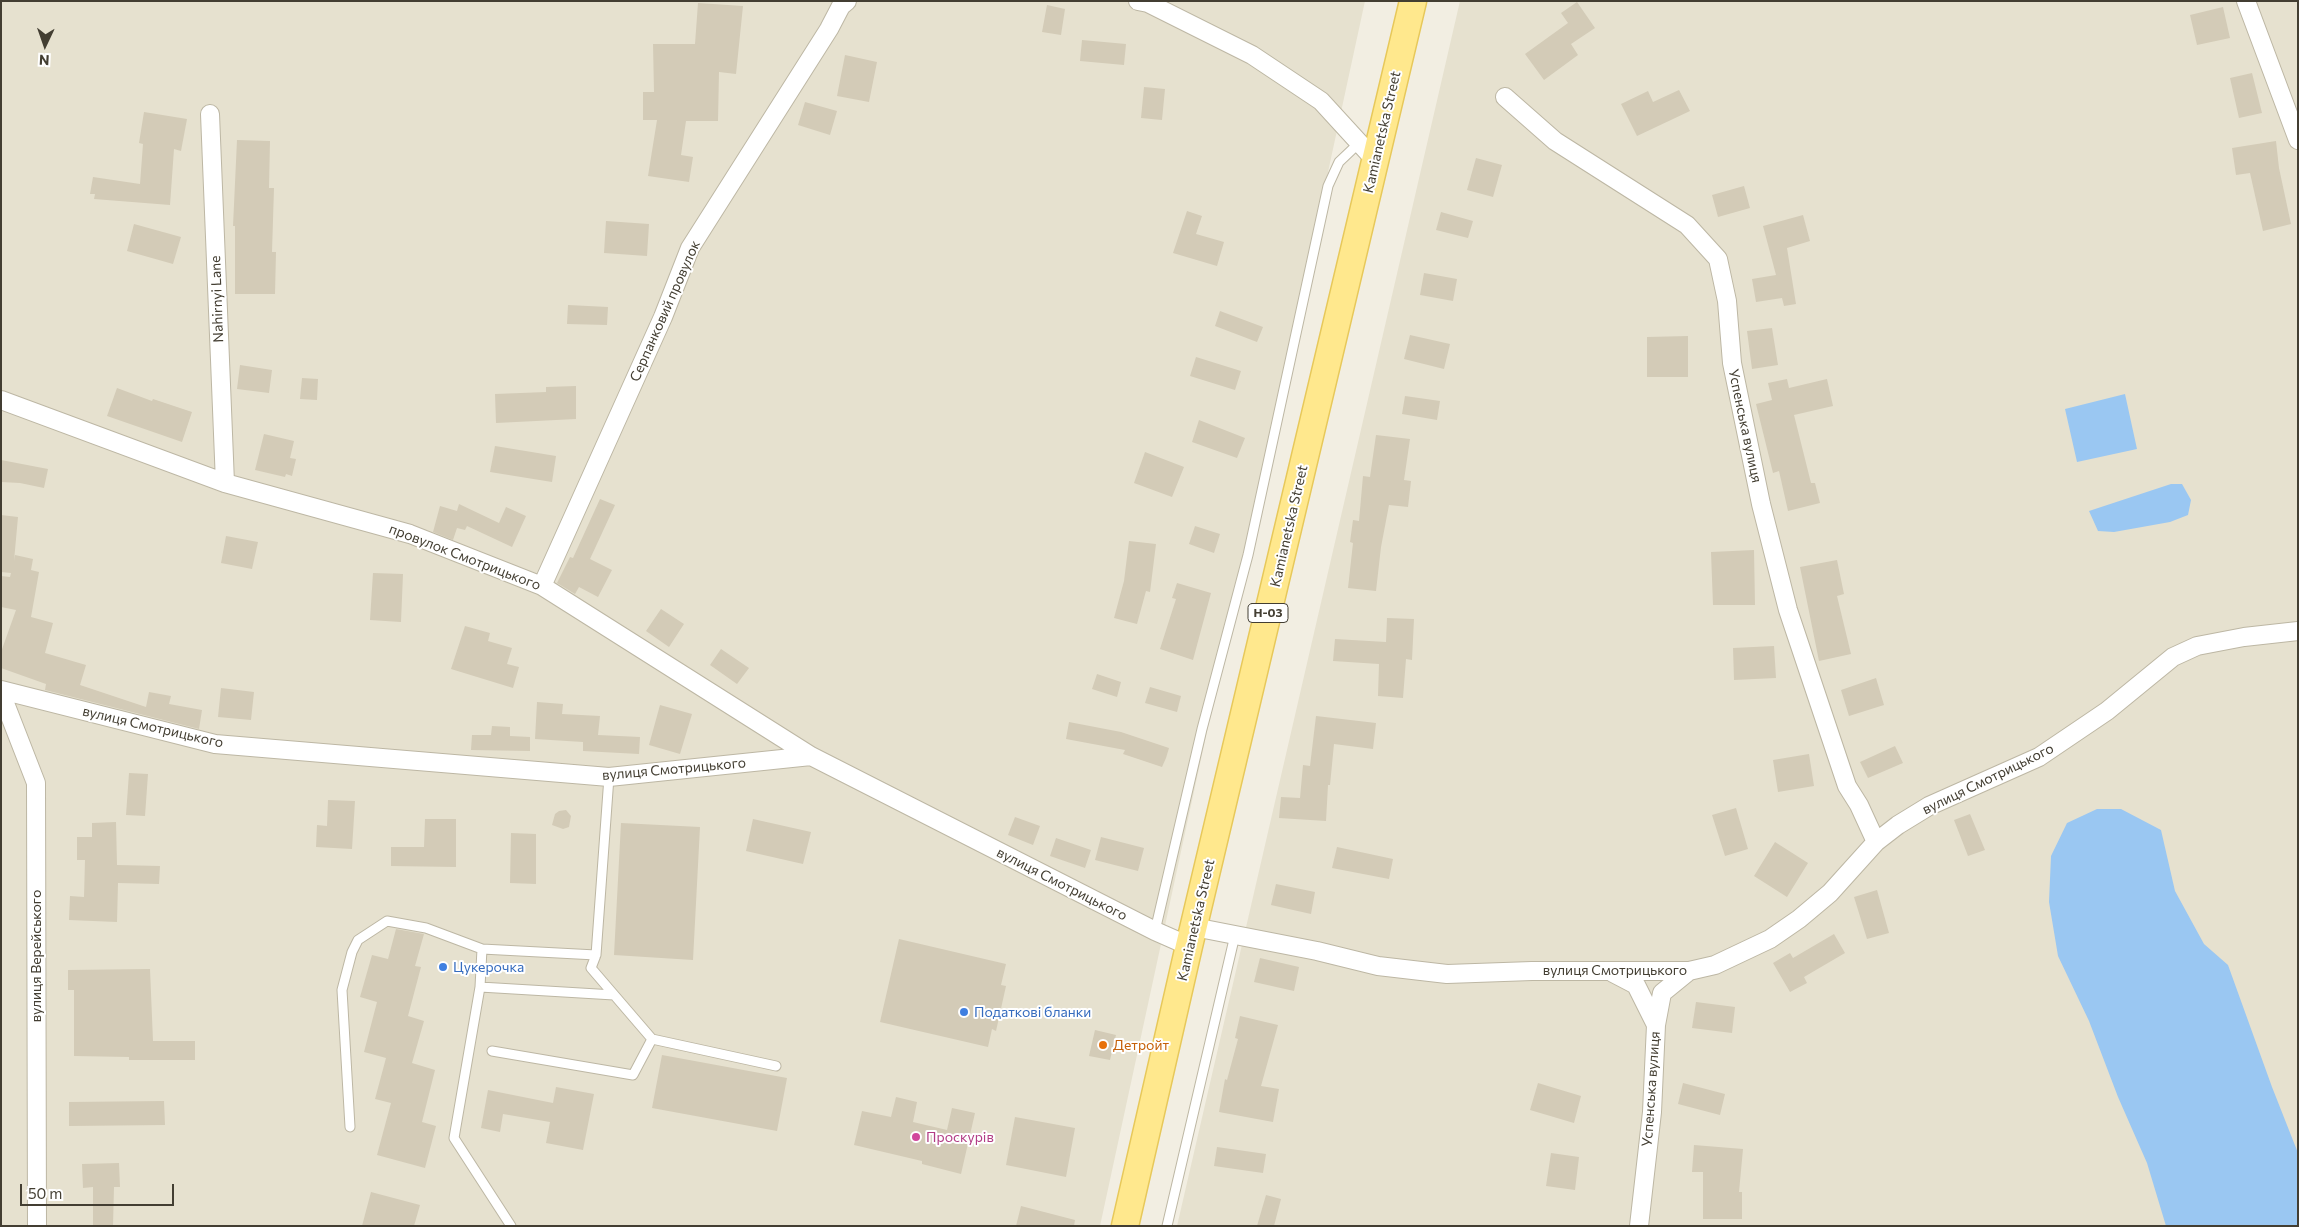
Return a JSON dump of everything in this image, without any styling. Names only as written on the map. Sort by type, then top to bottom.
[{"type":"main road","name":"Kamianetska Street","points":[[1125,1226],[1192,936],[1367,152],[1413,1]]},
{"type":"street","name":"Серпанковий провулок","points":[[542,586],[663,317],[690,248],[829,29],[841,6],[847,1]]},
{"type":"street","points":[[1138,1],[1148,3],[1252,55],[1321,101],[1367,152]]},
{"type":"street","points":[[2246,1],[2298,140]]},
{"type":"street","name":"Успенська вулиця","points":[[1505,97],[1556,141],[1686,225],[1718,259],[1727,301],[1732,363],[1761,504],[1788,610],[1846,786],[1859,805],[1876,842]]},
{"type":"street","name":"Nahirnyi Lane","points":[[210,114],[225,483]]},
{"type":"street","name":"провулок Смотрицького","points":[[1,400],[225,483],[410,534],[542,586],[811,756]]},
{"type":"street","name":"вулиця Смотрицького","points":[[1,692],[215,744],[608,778],[811,756],[1155,931],[1192,936],[1235,935],[1317,951],[1378,966],[1447,974],[1532,971],[1689,972],[1715,965],[1770,940],[1830,894],[1876,842],[1929,806],[2039,757],[2107,711],[2173,657],[2197,646],[2244,637],[2298,632]]},
{"type":"street","name":"вулиця Верейського","points":[[1,692],[36,783],[37,1226]]},
{"type":"street","name":"Успенська вулиця","points":[[1610,972],[1636,985],[1656,1025],[1652,1112],[1639,1226]]},
{"type":"street","points":[[1656,1025],[1662,993],[1689,972]]},
{"type":"lane","points":[[1155,931],[1202,729],[1248,555],[1328,186],[1339,162],[1367,152]]},
{"type":"lane","points":[[608,778],[596,955],[592,968],[652,1039],[776,1066]]},
{"type":"lane","points":[[350,1127],[342,990],[352,952],[358,940],[387,921],[426,928],[482,949],[596,955]]},
{"type":"lane","points":[[1166,1226],[1235,935]]},
{"type":"lane","points":[[482,949],[480,987],[454,1138],[511,1226]]},
{"type":"lane","points":[[480,987],[614,996]]},
{"type":"lane","points":[[492,1051],[633,1075],[652,1039]]},
{"type":"shaded area","points":[[1,1],[1365,1],[1100,1226],[1,1226]]},
{"type":"shaded area","points":[[1460,1],[2298,1],[2298,1226],[1177,1226]]},
{"type":"water","points":[[2125,394],[2137,449],[2077,462],[2065,409]]},
{"type":"water","points":[[2171,484],[2182,484],[2191,500],[2188,515],[2170,522],[2114,532],[2098,531],[2089,511]]},
{"type":"water","points":[[2097,809],[2121,809],[2161,830],[2175,891],[2204,944],[2228,965],[2298,1153],[2298,1226],[2166,1226],[2147,1163],[2118,1097],[2089,1021],[2058,956],[2049,902],[2051,856],[2067,823]]},
{"type":"building","points":[[1577,2],[1595,28],[1571,44],[1578,55],[1544,80],[1525,54],[1568,23],[1561,13]]},
{"type":"building","points":[[698,3],[743,6],[736,74],[719,72],[718,121],[686,121],[681,155],[693,157],[689,182],[648,176],[657,120],[643,120],[643,92],[654,92],[653,44],[695,44]]},
{"type":"building","points":[[1047,5],[1065,9],[1061,35],[1042,32]]},
{"type":"building","points":[[2223,7],[2230,38],[2197,45],[2190,15]]},
{"type":"building","points":[[1082,40],[1126,44],[1124,65],[1080,61]]},
{"type":"building","points":[[845,55],[877,62],[869,102],[837,96]]},
{"type":"building","points":[[2252,73],[2262,113],[2239,118],[2230,78]]},
{"type":"building","points":[[1144,87],[1165,89],[1162,120],[1141,118]]},
{"type":"building","points":[[1679,90],[1690,111],[1637,136],[1621,104],[1648,91],[1653,102]]},
{"type":"building","points":[[805,102],[837,111],[830,135],[798,125]]},
{"type":"building","points":[[144,112],[187,119],[181,151],[174,149],[170,205],[94,199],[95,194],[90,194],[93,177],[140,184],[143,144],[139,143]]},
{"type":"building","points":[[237,140],[270,141],[269,188],[274,188],[272,252],[276,252],[275,294],[235,294],[235,226],[233,226]]},
{"type":"building","points":[[2276,141],[2279,168],[2291,224],[2263,231],[2250,173],[2236,175],[2232,148]]},
{"type":"building","points":[[1476,158],[1502,165],[1493,197],[1467,190]]},
{"type":"building","points":[[1744,186],[1750,208],[1718,217],[1712,195]]},
{"type":"building","points":[[1187,211],[1202,216],[1196,234],[1224,242],[1217,266],[1173,253]]},
{"type":"building","points":[[1441,212],[1473,221],[1468,238],[1436,230]]},
{"type":"building","points":[[1803,215],[1810,241],[1787,248],[1796,304],[1784,306],[1782,298],[1756,302],[1752,279],[1776,275],[1763,226]]},
{"type":"building","points":[[606,221],[649,224],[647,256],[604,253]]},
{"type":"building","points":[[134,224],[181,237],[173,264],[127,251]]},
{"type":"building","points":[[1424,273],[1457,279],[1453,301],[1420,295]]},
{"type":"building","points":[[568,305],[608,307],[607,325],[567,324]]},
{"type":"building","points":[[1220,311],[1263,327],[1257,342],[1215,326]]},
{"type":"building","points":[[1772,328],[1778,365],[1752,369],[1747,331]]},
{"type":"building","points":[[1410,335],[1450,344],[1444,369],[1404,359]]},
{"type":"building","points":[[1688,336],[1688,377],[1647,377],[1647,337]]},
{"type":"building","points":[[1196,357],[1241,371],[1235,390],[1190,376]]},
{"type":"building","points":[[240,365],[272,370],[269,393],[237,389]]},
{"type":"building","points":[[302,378],[318,379],[317,400],[300,399]]},
{"type":"building","points":[[1787,379],[1789,388],[1827,379],[1833,406],[1794,415],[1811,483],[1815,483],[1820,503],[1788,511],[1779,471],[1773,473],[1756,404],[1772,400],[1768,383]]},
{"type":"building","points":[[576,386],[576,419],[496,423],[495,394],[546,392],[546,387]]},
{"type":"building","points":[[117,388],[152,401],[153,399],[192,412],[182,442],[107,416]]},
{"type":"building","points":[[1405,396],[1440,401],[1437,420],[1402,414]]},
{"type":"building","points":[[1199,420],[1245,438],[1237,458],[1192,442]]},
{"type":"building","points":[[264,434],[294,441],[290,458],[296,459],[292,476],[286,474],[285,477],[255,470]]},
{"type":"building","points":[[1376,435],[1410,439],[1404,480],[1411,481],[1408,507],[1389,505],[1381,547],[1376,591],[1348,588],[1353,543],[1350,542],[1353,520],[1359,521],[1363,476],[1370,477]]},
{"type":"building","points":[[495,446],[556,456],[552,482],[490,472]]},
{"type":"building","points":[[1145,452],[1184,467],[1172,497],[1134,483]]},
{"type":"building","points":[[1,460],[48,469],[44,488],[20,483],[1,482]]},
{"type":"building","points":[[600,499],[615,505],[590,559],[612,570],[598,597],[579,587],[575,594],[557,583],[570,557],[573,558]]},
{"type":"building","points":[[459,504],[499,523],[506,507],[526,516],[512,547],[467,526],[465,530],[457,528],[453,540],[433,532],[440,506],[457,511]]},
{"type":"building","points":[[1,515],[18,517],[14,561],[15,555],[33,559],[31,570],[39,572],[31,617],[53,623],[45,653],[86,665],[80,685],[146,707],[149,692],[171,696],[169,704],[202,710],[199,729],[45,690],[46,684],[1,668],[1,652],[16,610],[1,607],[1,576],[10,577],[11,573],[1,572]]},
{"type":"building","points":[[1195,526],[1220,534],[1214,553],[1189,544]]},
{"type":"building","points":[[226,536],[258,542],[252,569],[221,563]]},
{"type":"building","points":[[1129,541],[1156,544],[1150,592],[1146,591],[1137,624],[1114,618],[1124,581]]},
{"type":"building","points":[[1754,550],[1755,605],[1713,605],[1711,552]]},
{"type":"building","points":[[1837,560],[1844,594],[1837,596],[1851,654],[1819,661],[1800,567]]},
{"type":"building","points":[[373,573],[403,574],[401,622],[370,620]]},
{"type":"building","points":[[1177,583],[1211,593],[1193,660],[1160,649],[1176,599],[1172,598]]},
{"type":"building","points":[[661,609],[684,624],[669,647],[646,631]]},
{"type":"building","points":[[1387,618],[1414,619],[1412,660],[1406,659],[1403,698],[1378,696],[1379,664],[1333,661],[1335,639],[1386,642]]},
{"type":"building","points":[[465,626],[490,633],[488,641],[512,648],[507,664],[519,667],[513,688],[451,669]]},
{"type":"building","points":[[1774,646],[1776,678],[1734,680],[1733,648]]},
{"type":"building","points":[[721,649],[749,668],[737,684],[710,665]]},
{"type":"building","points":[[1097,674],[1121,682],[1117,697],[1092,689]]},
{"type":"building","points":[[1876,678],[1884,705],[1849,716],[1841,690]]},
{"type":"building","points":[[1150,687],[1181,696],[1177,712],[1145,703]]},
{"type":"building","points":[[221,688],[254,692],[251,720],[218,717]]},
{"type":"building","points":[[537,702],[563,704],[562,714],[600,716],[598,735],[640,737],[639,754],[583,751],[583,742],[535,739]]},
{"type":"building","points":[[660,705],[692,714],[680,754],[649,745]]},
{"type":"building","points":[[1316,716],[1376,723],[1373,749],[1334,744],[1330,785],[1328,785],[1326,821],[1279,818],[1281,797],[1300,798],[1303,765],[1310,766]]},
{"type":"building","points":[[1069,722],[1121,732],[1169,748],[1166,758],[1162,767],[1123,754],[1125,750],[1066,739]]},
{"type":"building","points":[[492,726],[510,727],[510,736],[530,737],[530,751],[471,750],[472,735],[491,735]]},
{"type":"building","points":[[1895,746],[1903,763],[1868,778],[1860,762]]},
{"type":"building","points":[[1809,754],[1814,786],[1778,792],[1773,760]]},
{"type":"building","points":[[129,773],[148,774],[145,816],[126,815]]},
{"type":"building","points":[[328,800],[355,801],[352,849],[316,847],[317,825],[327,826]]},
{"type":"building","points":[[1736,808],[1748,849],[1725,856],[1712,815]]},
{"type":"building","points":[[566,810],[571,816],[569,827],[563,829],[552,825],[555,814]]},
{"type":"building","points":[[1970,814],[1985,850],[1968,856],[1954,820]]},
{"type":"building","points":[[1015,817],[1040,826],[1033,845],[1008,835]]},
{"type":"building","points":[[425,819],[456,819],[456,867],[391,866],[391,847],[424,847]]},
{"type":"building","points":[[753,819],[811,832],[803,864],[746,851]]},
{"type":"building","points":[[116,822],[117,865],[160,866],[159,884],[118,883],[117,922],[69,920],[70,896],[84,897],[85,860],[77,860],[77,837],[92,837],[92,823]]},
{"type":"building","points":[[621,823],[700,827],[693,960],[614,955]]},
{"type":"building","points":[[511,833],[536,834],[536,884],[510,883]]},
{"type":"building","points":[[1101,837],[1144,848],[1138,871],[1095,860]]},
{"type":"building","points":[[1056,838],[1091,850],[1085,868],[1050,856]]},
{"type":"building","points":[[1775,842],[1808,863],[1787,897],[1754,876]]},
{"type":"building","points":[[1337,847],[1393,859],[1389,879],[1332,868]]},
{"type":"building","points":[[1276,884],[1315,892],[1311,914],[1271,905]]},
{"type":"building","points":[[1877,890],[1889,933],[1867,939],[1854,897]]},
{"type":"building","points":[[396,929],[424,934],[415,966],[421,967],[408,1016],[424,1021],[412,1063],[435,1070],[422,1122],[436,1126],[425,1168],[377,1155],[391,1103],[375,1099],[386,1058],[364,1052],[377,1002],[360,997],[372,955],[388,959]]},
{"type":"building","points":[[1834,934],[1845,953],[1804,977],[1807,983],[1790,992],[1773,963],[1790,953],[1793,958]]},
{"type":"building","points":[[899,939],[1006,964],[1001,985],[1006,986],[996,1031],[992,1029],[988,1047],[880,1022]]},
{"type":"building","points":[[1260,958],[1299,967],[1294,991],[1254,982]]},
{"type":"building","points":[[150,969],[153,1041],[195,1041],[195,1060],[129,1060],[129,1057],[74,1056],[74,990],[68,990],[68,970]]},
{"type":"building","points":[[1696,1002],[1735,1007],[1732,1033],[1692,1028]]},
{"type":"building","points":[[1240,1016],[1278,1025],[1261,1086],[1279,1089],[1273,1122],[1219,1112],[1225,1079],[1227,1080],[1238,1039],[1235,1038]]},
{"type":"building","points":[[1095,1030],[1116,1035],[1110,1060],[1089,1056]]},
{"type":"building","points":[[662,1055],[787,1078],[777,1131],[652,1108]]},
{"type":"building","points":[[1538,1083],[1581,1096],[1574,1123],[1530,1110]]},
{"type":"building","points":[[1683,1083],[1725,1094],[1720,1115],[1678,1104]]},
{"type":"building","points":[[556,1087],[594,1094],[583,1150],[546,1143],[550,1122],[503,1114],[500,1132],[481,1128],[488,1090],[553,1103]]},
{"type":"building","points":[[896,1097],[917,1102],[913,1122],[947,1130],[952,1108],[975,1113],[961,1174],[922,1164],[922,1161],[854,1145],[862,1111],[891,1117]]},
{"type":"building","points":[[164,1101],[165,1125],[69,1126],[69,1102]]},
{"type":"building","points":[[1015,1117],[1075,1128],[1066,1177],[1006,1165]]},
{"type":"building","points":[[1694,1145],[1743,1149],[1739,1192],[1742,1192],[1742,1219],[1703,1219],[1703,1172],[1692,1172]]},
{"type":"building","points":[[1217,1147],[1266,1154],[1263,1173],[1214,1166]]},
{"type":"building","points":[[1551,1153],[1579,1157],[1575,1190],[1546,1186]]},
{"type":"building","points":[[119,1163],[120,1187],[114,1187],[113,1226],[93,1226],[93,1187],[83,1188],[82,1164]]},
{"type":"building","points":[[371,1192],[420,1205],[414,1226],[362,1226]]},
{"type":"building","points":[[1266,1195],[1281,1199],[1274,1226],[1257,1226]]},
{"type":"building","points":[[1021,1206],[1075,1220],[1074,1226],[1016,1226]]},
{"type":"place","name":"Цукерочка","points":[[443,967]]},
{"type":"place","name":"Податкові бланки","points":[[964,1012]]},
{"type":"place","name":"Детройт","points":[[1103,1045]]},
{"type":"place","name":"Проскурів","points":[[916,1137]]}]
